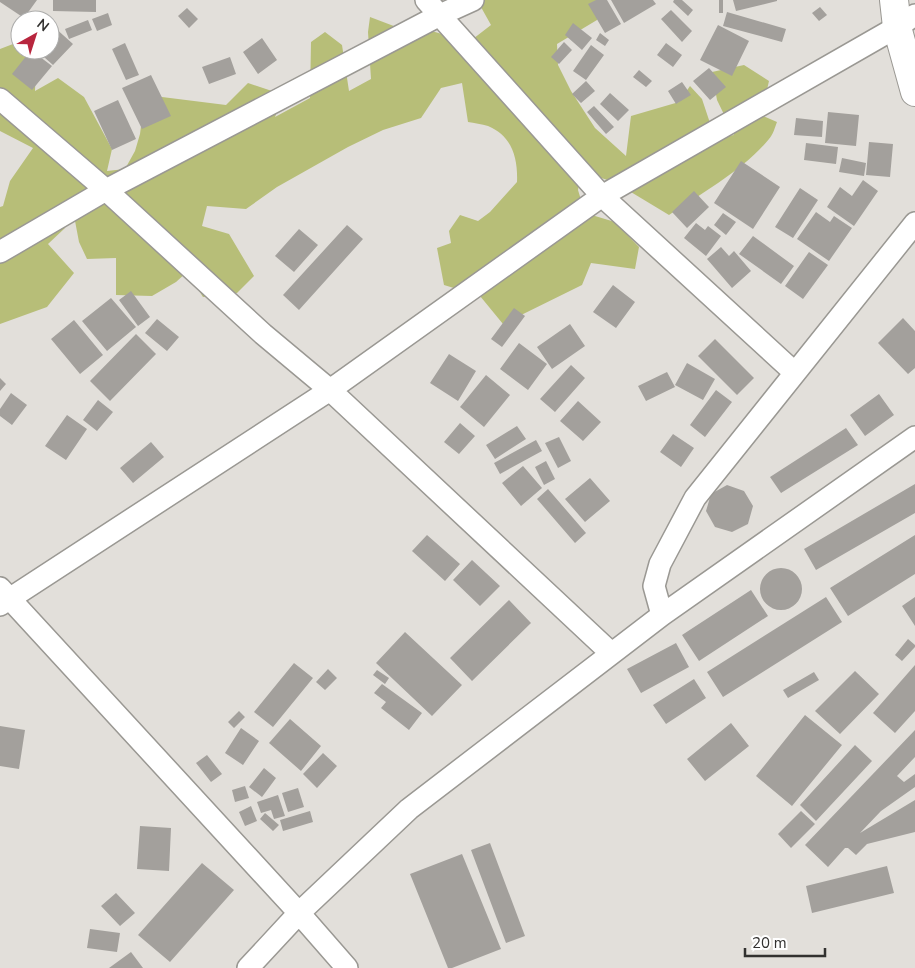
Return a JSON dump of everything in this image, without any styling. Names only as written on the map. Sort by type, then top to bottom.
[{"type":"highway","points":[[894,0],[906,21],[915,92]]},
{"type":"street","points":[[0,252],[106,190],[433,8],[473,0]]},
{"type":"street","points":[[433,8],[602,196],[795,373]]},
{"type":"street","points":[[346,968],[299,913],[4,597],[330,390],[602,196],[906,21]]},
{"type":"street","points":[[0,99],[106,190],[263,334],[330,390],[611,653]]},
{"type":"street","points":[[662,614],[654,586],[660,564],[695,498],[915,223]]},
{"type":"street","points":[[248,968],[299,913],[409,809],[662,614],[915,438]]},
{"type":"green space","points":[[477,0],[603,0],[597,20],[557,44],[558,65],[571,91],[595,128],[626,156],[631,116],[679,102],[690,86],[702,99],[715,138],[734,135],[717,100],[712,72],[744,65],[769,81],[761,115],[777,122],[773,133],[748,161],[669,215],[616,183],[581,171],[578,190],[585,213],[615,222],[639,247],[635,269],[591,263],[582,285],[503,324],[480,296],[444,285],[437,248],[451,243],[449,231],[460,215],[478,221],[490,212],[517,182],[515,156],[508,142],[496,130],[486,125],[468,122],[462,83],[441,88],[421,118],[383,130],[348,147],[277,187],[246,209],[207,206],[202,226],[229,234],[254,276],[237,293],[203,297],[187,272],[176,282],[152,296],[116,295],[116,258],[87,259],[79,242],[72,205],[65,228],[48,244],[74,273],[47,307],[0,324],[0,207],[3,206],[10,181],[33,148],[0,131],[0,49],[10,45],[10,60],[32,60],[36,63],[35,91],[58,78],[84,97],[112,149],[107,171],[125,169],[135,151],[140,134],[143,111],[154,96],[226,105],[248,83],[284,95],[275,117],[310,98],[311,42],[325,32],[342,45],[349,91],[371,79],[368,32],[370,17],[399,28],[435,32],[469,42],[491,25]]},
{"type":"building","points":[[0,0],[37,0],[30,10],[12,10],[0,2]]},
{"type":"building","points":[[53,0],[96,0],[96,12],[53,10]]},
{"type":"building","points":[[596,0],[607,0],[621,24],[605,33],[588,4]]},
{"type":"building","points":[[611,0],[653,0],[656,4],[624,23]]},
{"type":"building","points":[[674,0],[682,0],[693,10],[688,16],[673,2]]},
{"type":"building","points":[[719,0],[723,0],[723,13],[719,13]]},
{"type":"building","points":[[733,0],[777,0],[777,1],[736,11]]},
{"type":"building","points":[[820,7],[827,15],[819,21],[812,13]]},
{"type":"building","points":[[187,8],[198,19],[189,28],[178,16]]},
{"type":"building","points":[[671,10],[692,31],[682,42],[661,19]]},
{"type":"building","points":[[727,12],[786,29],[782,42],[723,26]]},
{"type":"building","points":[[108,13],[112,25],[97,31],[92,19]]},
{"type":"building","points":[[88,20],[92,30],[69,39],[65,29]]},
{"type":"building","points":[[573,23],[592,38],[582,50],[565,35]]},
{"type":"building","points":[[718,25],[749,41],[732,76],[700,60]]},
{"type":"building","points":[[60,32],[73,44],[60,58]]},
{"type":"building","points":[[600,33],[609,40],[605,46],[596,40]]},
{"type":"building","points":[[262,38],[277,60],[258,74],[243,52]]},
{"type":"building","points":[[564,42],[572,50],[559,64],[551,57]]},
{"type":"building","points":[[125,43],[139,75],[126,80],[112,49]]},
{"type":"building","points":[[666,43],[682,55],[673,67],[657,55]]},
{"type":"building","points":[[591,45],[604,55],[586,80],[573,71]]},
{"type":"building","points":[[230,57],[236,74],[209,84],[202,67]]},
{"type":"building","points":[[23,60],[44,60],[52,66],[32,90],[12,74]]},
{"type":"building","points":[[47,60],[58,60],[53,65]]},
{"type":"building","points":[[709,68],[726,87],[710,100],[693,81]]},
{"type":"building","points":[[639,70],[652,81],[646,87],[633,77]]},
{"type":"building","points":[[151,75],[171,116],[142,129],[122,88]]},
{"type":"building","points":[[586,81],[595,91],[581,103],[572,94]]},
{"type":"building","points":[[682,82],[691,95],[676,104],[668,91]]},
{"type":"building","points":[[610,93],[629,110],[618,121],[600,104]]},
{"type":"building","points":[[118,100],[136,139],[112,150],[94,111]]},
{"type":"building","points":[[594,106],[614,127],[606,134],[587,112]]},
{"type":"building","points":[[828,112],[859,115],[856,146],[825,143]]},
{"type":"building","points":[[796,118],[823,121],[822,137],[794,135]]},
{"type":"building","points":[[869,142],[893,144],[890,177],[866,175]]},
{"type":"building","points":[[806,143],[838,147],[836,164],[804,160]]},
{"type":"building","points":[[842,158],[866,163],[864,176],[839,172]]},
{"type":"building","points":[[741,161],[780,187],[753,229],[714,203]]},
{"type":"building","points":[[863,180],[878,191],[854,226],[827,207],[840,187],[852,196]]},
{"type":"building","points":[[800,188],[818,200],[793,238],[775,227]]},
{"type":"building","points":[[694,191],[709,207],[687,228],[672,212]]},
{"type":"building","points":[[816,212],[830,222],[834,216],[852,228],[829,261],[797,239]]},
{"type":"building","points":[[723,213],[736,222],[726,235],[714,225]]},
{"type":"building","points":[[696,223],[705,230],[708,226],[721,236],[706,256],[684,238]]},
{"type":"building","points":[[347,225],[363,239],[299,310],[283,295]]},
{"type":"building","points":[[299,229],[318,245],[294,272],[275,256]]},
{"type":"building","points":[[753,236],[794,266],[781,284],[739,254]]},
{"type":"building","points":[[721,247],[729,256],[734,251],[751,271],[732,288],[707,259]]},
{"type":"building","points":[[809,252],[828,265],[803,299],[785,286]]},
{"type":"building","points":[[613,285],[635,302],[616,328],[593,312]]},
{"type":"building","points":[[131,291],[150,317],[138,326],[119,300]]},
{"type":"building","points":[[111,298],[136,327],[107,351],[82,321]]},
{"type":"building","points":[[514,308],[525,316],[502,347],[491,339]]},
{"type":"building","points":[[903,318],[915,331],[915,368],[908,374],[878,343]]},
{"type":"building","points":[[157,319],[179,337],[167,351],[145,333]]},
{"type":"building","points":[[74,320],[103,355],[80,374],[51,339]]},
{"type":"building","points":[[570,324],[585,346],[552,369],[537,347]]},
{"type":"building","points":[[136,334],[156,354],[110,401],[90,381]]},
{"type":"building","points":[[715,339],[754,378],[737,395],[698,356]]},
{"type":"building","points":[[519,343],[547,364],[528,390],[500,369]]},
{"type":"building","points":[[449,354],[476,371],[458,401],[430,383]]},
{"type":"building","points":[[687,363],[715,379],[703,400],[675,385]]},
{"type":"building","points":[[571,365],[585,378],[555,412],[540,399]]},
{"type":"building","points":[[667,372],[675,387],[646,401],[638,386]]},
{"type":"building","points":[[486,375],[510,395],[484,427],[460,407]]},
{"type":"building","points":[[0,378],[6,384],[0,391]]},
{"type":"building","points":[[716,390],[732,402],[705,437],[690,425]]},
{"type":"building","points":[[11,393],[27,405],[12,425],[0,416],[0,409]]},
{"type":"building","points":[[879,394],[894,415],[865,436],[850,415]]},
{"type":"building","points":[[98,400],[113,412],[97,431],[83,420]]},
{"type":"building","points":[[578,401],[601,422],[583,441],[560,421]]},
{"type":"building","points":[[67,415],[87,429],[66,460],[45,446]]},
{"type":"building","points":[[460,423],[475,436],[459,454],[444,442]]},
{"type":"building","points":[[517,426],[526,439],[495,459],[486,445]]},
{"type":"building","points":[[846,428],[858,445],[781,493],[770,477]]},
{"type":"building","points":[[673,434],[694,448],[681,467],[660,452]]},
{"type":"building","points":[[559,437],[571,461],[558,468],[545,443]]},
{"type":"building","points":[[536,440],[542,451],[500,474],[494,463]]},
{"type":"building","points":[[151,442],[164,457],[133,483],[120,468]]},
{"type":"building","points":[[546,461],[555,479],[544,485],[535,467]]},
{"type":"building","points":[[523,466],[542,488],[521,506],[502,483]]},
{"type":"building","points":[[590,478],[610,501],[585,522],[565,499]]},
{"type":"building","points":[[915,484],[915,513],[816,570],[804,549]]},
{"type":"building","points":[[727,485],[744,491],[753,506],[748,524],[732,532],[715,527],[706,511],[711,494]]},
{"type":"building","points":[[548,489],[586,533],[575,543],[537,499]]},
{"type":"building","points":[[427,535],[460,564],[445,581],[412,551]]},
{"type":"building","points":[[915,535],[915,574],[848,616],[830,588]]},
{"type":"building","points":[[472,560],[500,586],[480,606],[453,580]]},
{"type":"building","points":[[781,568],[796,574],[802,589],[796,604],[781,610],[766,604],[760,589],[766,574]]},
{"type":"building","points":[[751,590],[768,616],[699,661],[682,635]]},
{"type":"building","points":[[826,597],[842,622],[723,697],[707,672]]},
{"type":"building","points":[[915,597],[915,626],[902,606]]},
{"type":"building","points":[[509,600],[531,623],[472,681],[450,658]]},
{"type":"building","points":[[405,632],[462,685],[432,716],[376,663]]},
{"type":"building","points":[[908,639],[915,647],[902,661],[895,655]]},
{"type":"building","points":[[676,643],[689,667],[641,693],[627,669]]},
{"type":"building","points":[[294,663],[313,678],[273,727],[254,712]]},
{"type":"building","points":[[915,665],[915,711],[895,733],[873,713]]},
{"type":"building","points":[[328,669],[337,678],[325,690],[316,682]]},
{"type":"building","points":[[377,670],[389,678],[385,684],[373,675]]},
{"type":"building","points":[[855,671],[879,694],[840,734],[815,711]]},
{"type":"building","points":[[814,672],[819,680],[788,698],[783,690]]},
{"type":"building","points":[[694,679],[706,698],[666,724],[653,705]]},
{"type":"building","points":[[382,684],[422,713],[409,730],[381,708],[386,702],[374,693]]},
{"type":"building","points":[[239,711],[245,717],[234,728],[228,722]]},
{"type":"building","points":[[805,715],[842,745],[792,806],[756,776]]},
{"type":"building","points":[[290,719],[321,746],[301,771],[269,743]]},
{"type":"building","points":[[731,723],[749,746],[705,781],[687,759]]},
{"type":"building","points":[[0,726],[25,730],[19,769],[0,766]]},
{"type":"building","points":[[241,728],[259,741],[243,765],[225,753]]},
{"type":"building","points":[[915,730],[915,757],[897,776],[904,782],[915,774],[915,787],[881,811],[860,833],[915,800],[915,832],[867,844],[856,855],[848,848],[845,848],[828,867],[805,845]]},
{"type":"building","points":[[855,745],[872,761],[816,821],[800,805]]},
{"type":"building","points":[[323,753],[337,766],[317,788],[303,774]]},
{"type":"building","points":[[207,755],[222,774],[211,782],[196,763]]},
{"type":"building","points":[[264,768],[276,778],[262,797],[249,787]]},
{"type":"building","points":[[245,786],[249,798],[235,802],[232,790]]},
{"type":"building","points":[[298,788],[304,807],[288,812],[282,793]]},
{"type":"building","points":[[278,795],[285,816],[274,819],[271,810],[261,813],[257,802]]},
{"type":"building","points":[[251,806],[257,821],[245,826],[239,812]]},
{"type":"building","points":[[310,811],[313,822],[283,831],[280,820]]},
{"type":"building","points":[[801,811],[815,824],[791,848],[778,834]]},
{"type":"building","points":[[265,813],[279,825],[273,831],[260,819]]},
{"type":"building","points":[[140,826],[171,828],[169,871],[137,869]]},
{"type":"building","points":[[490,843],[525,936],[506,943],[471,850]]},
{"type":"building","points":[[462,854],[501,949],[448,968],[410,874]]},
{"type":"building","points":[[202,863],[234,890],[170,962],[138,935]]},
{"type":"building","points":[[887,866],[894,893],[812,913],[806,886]]},
{"type":"building","points":[[116,893],[135,913],[120,926],[101,906]]},
{"type":"building","points":[[90,929],[120,933],[117,952],[87,948]]},
{"type":"building","points":[[131,952],[143,968],[109,968]]}]
